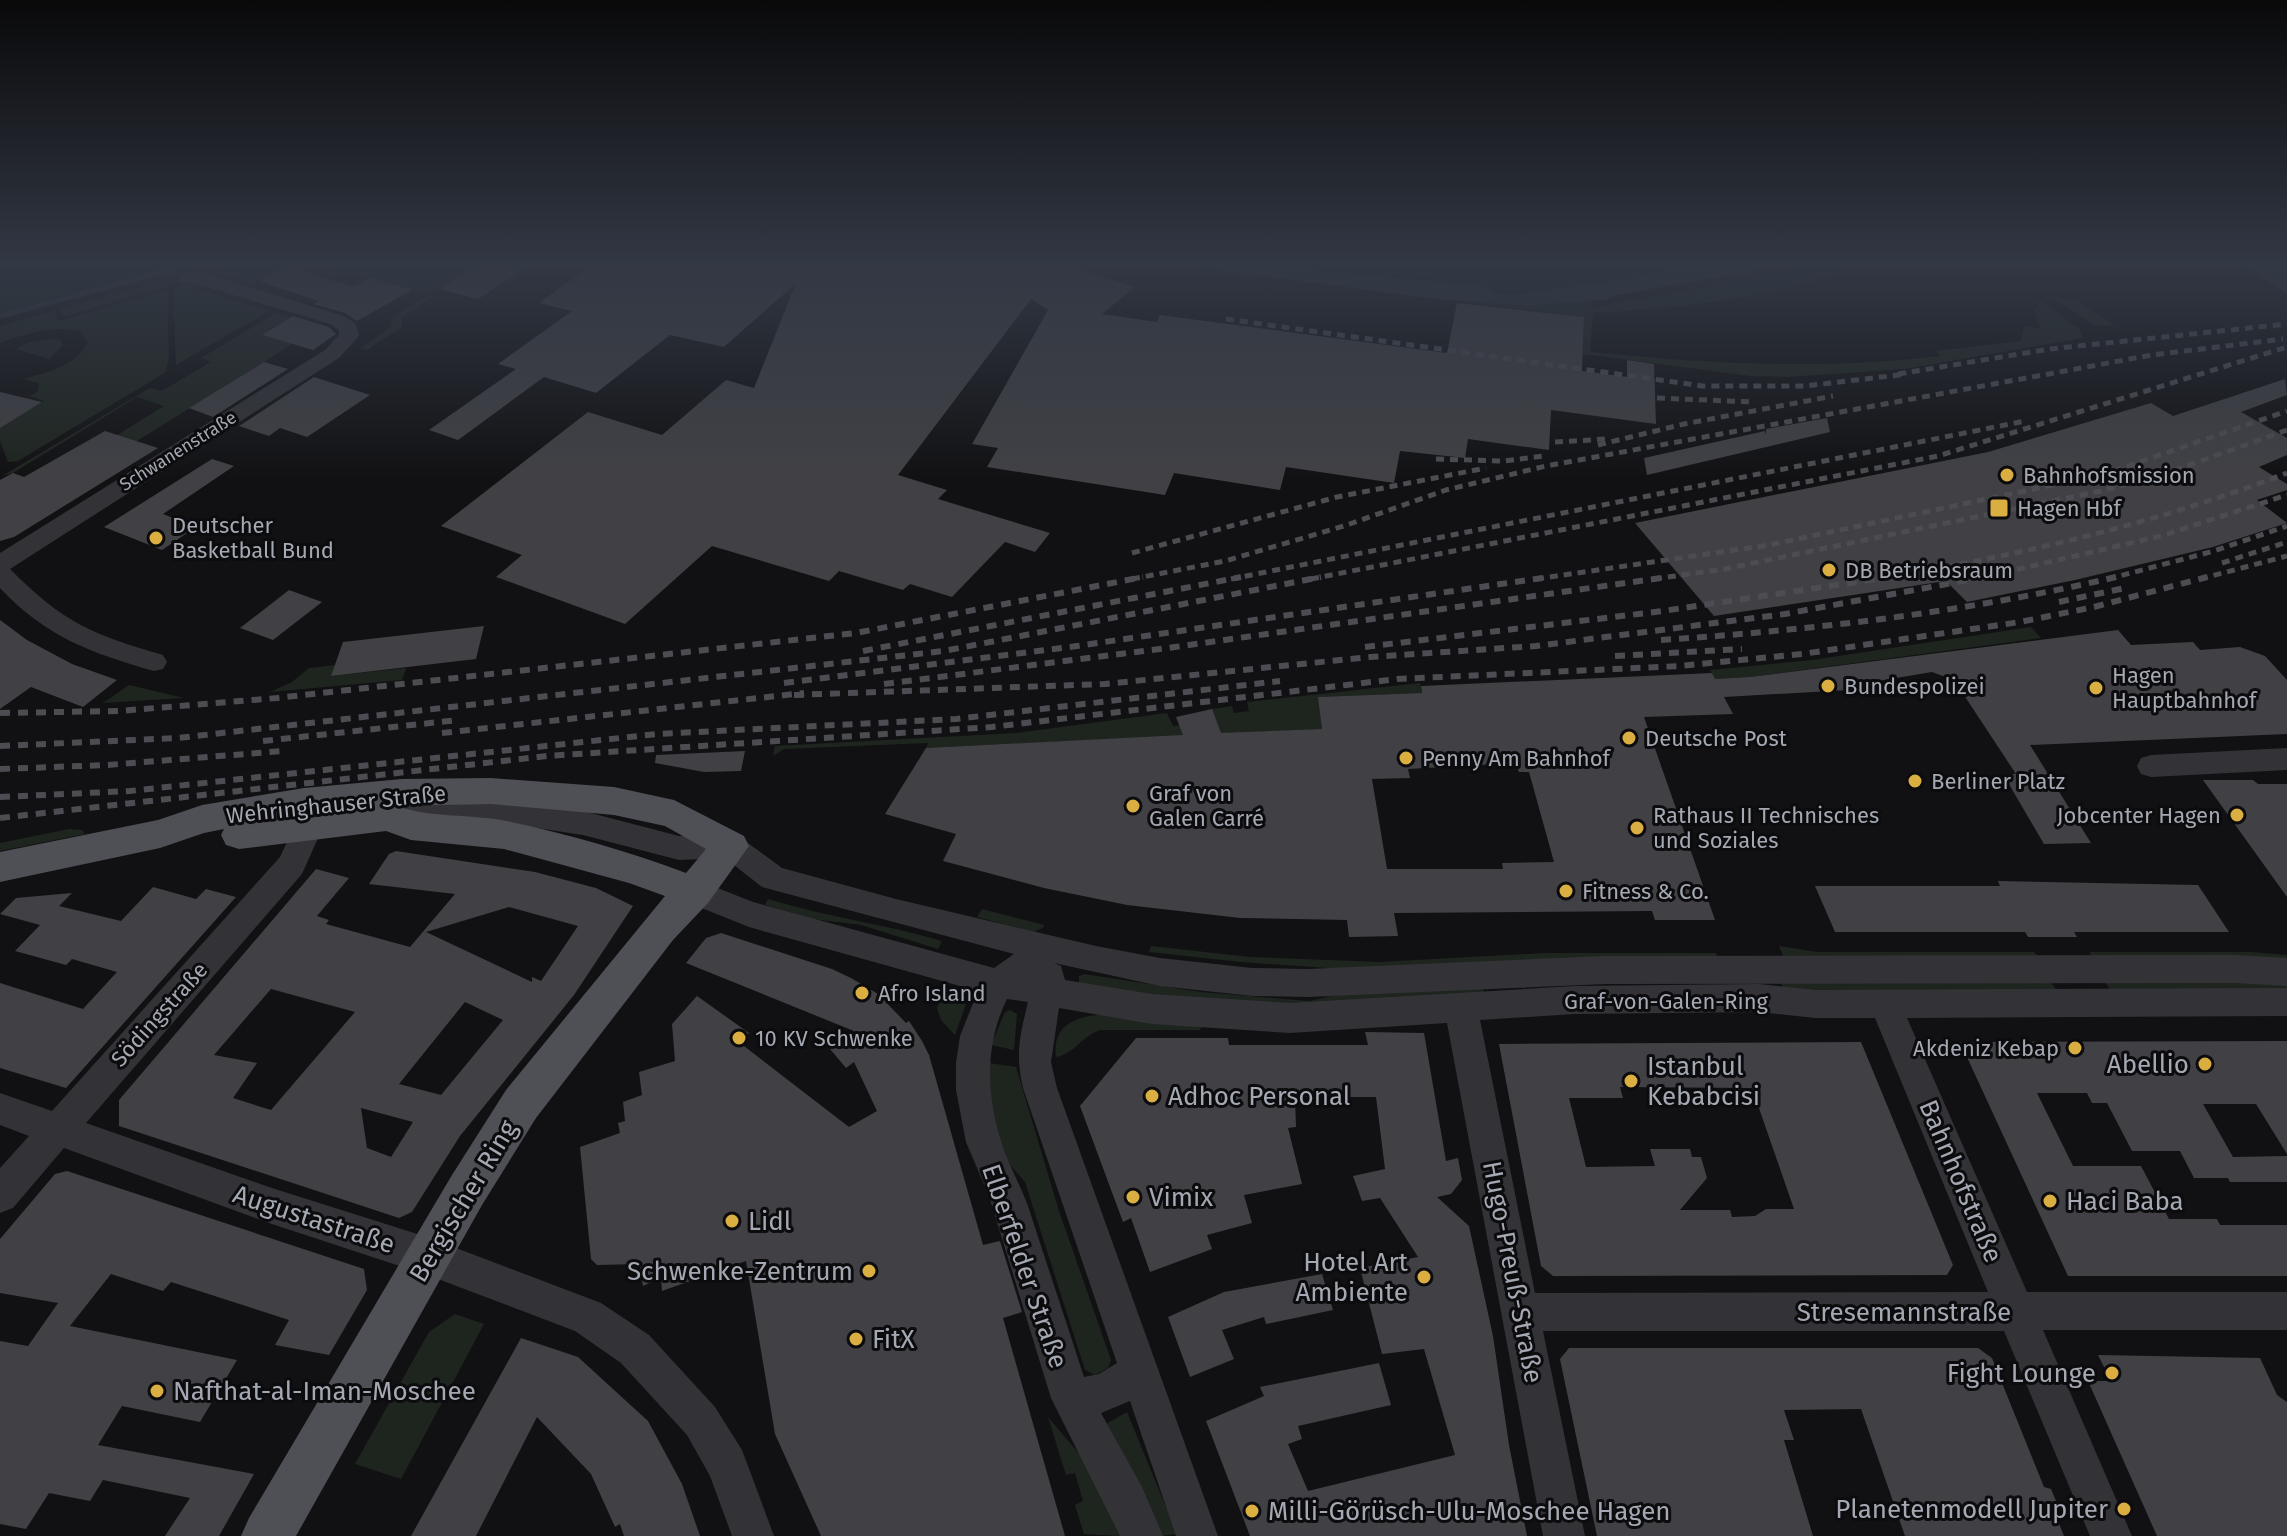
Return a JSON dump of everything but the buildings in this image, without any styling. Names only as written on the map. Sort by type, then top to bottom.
[{"type":"main road","name":"Wehringhauser Straße","points":[[0,867],[160,834],[202,819],[304,802],[402,792],[491,791],[614,801],[674,814],[731,846]]},
{"type":"main road","name":"Wehringhauser Straße","points":[[160,834],[198,840],[387,817],[411,826],[504,835],[634,869],[695,892]]},
{"type":"main road","name":"Bergischer Ring","points":[[267,1536],[467,1190],[521,1104],[660,929],[695,892],[731,846]]},
{"type":"street","name":"Schwanenstraße","points":[[0,564],[332,354],[348,338]]},
{"type":"street","points":[[0,573],[37,610],[65,628],[154,662]]},
{"type":"street","points":[[2151,766],[2287,759]]},
{"type":"street","name":"Wehringhauser Straße","points":[[387,817],[415,807],[469,807],[583,823],[679,848],[731,846]]},
{"type":"street","name":"Södingstraße","points":[[0,1195],[291,865],[308,827]]},
{"type":"street","points":[[731,846],[773,878]]},
{"type":"street","points":[[695,892],[718,877],[743,875],[773,878],[896,912],[1053,948]]},
{"type":"street","points":[[695,892],[749,914],[998,983],[1048,993]]},
{"type":"street","points":[[998,983],[1053,948]]},
{"type":"street","points":[[1053,948],[1048,993],[1035,1041],[1034,1062],[1040,1088],[1197,1536]]},
{"type":"street","name":"Graf-von-Galen-Ring","points":[[1053,948],[1160,972],[1252,982],[1308,983],[1607,970],[2235,969],[2287,972]]},
{"type":"street","name":"Elberfelder Straße","points":[[998,983],[974,1051],[975,1116],[989,1163],[1005,1191],[1071,1398],[1142,1536]]},
{"type":"street","name":"Graf-von-Galen-Ring","points":[[1048,993],[1152,1009],[1290,1018],[1461,1009],[1521,1002],[1621,1000],[1759,998],[1815,1004],[2287,1002]]},
{"type":"street","name":"Bahnhofstraße","points":[[1885,1004],[2111,1536]]},
{"type":"street","name":"Hugo-Preuß-Straße","points":[[1461,1009],[1564,1536]]},
{"type":"street","name":"Augustastraße","points":[[0,1109],[58,1127],[90,1143],[246,1197],[430,1257],[587,1317],[635,1349],[701,1421],[727,1465],[753,1536]]},
{"type":"street","name":"Stresemannstraße","points":[[1521,1312],[2287,1311]]},
{"type":"street","points":[[1071,1398],[1107,1393],[1139,1370]]},
{"type":"shaded area","points":[[0,338],[15,338],[0,343]]},
{"type":"shaded area","points":[[84,338],[168,338],[166,372],[18,461],[8,462],[0,441],[0,419],[10,421],[44,401],[30,396],[38,391],[39,383],[24,379],[67,364],[88,343]]},
{"type":"shaded area","points":[[175,338],[223,338],[176,365]]},
{"type":"shaded area","points":[[235,338],[297,341],[65,486],[40,483],[164,406],[137,397],[13,473],[2,476],[150,388],[162,391],[211,362],[201,358]]},
{"type":"shaded area","points":[[375,338],[386,338],[367,350],[360,348]]},
{"type":"shaded area","points":[[1583,338],[1591,338],[1590,352],[1766,364],[1853,363],[1940,356],[1936,351],[2021,341],[2022,338],[2083,338],[1905,369],[1788,377],[1750,376],[1583,354]]},
{"type":"shaded area","points":[[60,340],[63,345],[49,359],[16,349],[27,343]]},
{"type":"shaded area","points":[[2031,627],[2041,638],[1750,677],[1715,679],[1710,670],[1812,660]]},
{"type":"shaded area","points":[[335,665],[332,676],[406,668],[402,680],[270,692],[292,682],[309,668]]},
{"type":"shaded area","points":[[1420,683],[1422,693],[1319,697],[1322,729],[926,748],[928,743],[784,749],[773,756],[775,746],[1016,733],[1167,713],[1173,726],[1200,722],[1212,709],[1232,706],[1234,713],[1249,711],[1247,702]]},
{"type":"shaded area","points":[[129,685],[184,698],[103,703]]},
{"type":"shaded area","points":[[69,829],[82,830],[85,834],[0,851],[0,843]]},
{"type":"shaded area","points":[[768,899],[942,941],[938,949],[861,925],[813,919],[765,905]]},
{"type":"shaded area","points":[[982,909],[1044,925],[1033,932],[977,917]]},
{"type":"shaded area","points":[[1151,946],[1250,957],[1379,962],[1546,953],[1716,953],[1717,956],[1341,969],[1149,952]]},
{"type":"shaded area","points":[[1779,946],[1817,952],[2034,952],[2039,957],[1784,959]]},
{"type":"shaded area","points":[[2090,952],[2251,952],[2287,955],[2287,960],[2091,957]]},
{"type":"shaded area","points":[[1084,974],[1201,992],[1309,1001],[1351,992],[1483,989],[1484,992],[1331,1005],[1173,999],[1079,983],[1079,976]]},
{"type":"shaded area","points":[[1781,982],[2051,982],[2057,991],[1784,991]]},
{"type":"shaded area","points":[[2105,982],[2287,982],[2287,991],[2111,991]]},
{"type":"shaded area","points":[[946,988],[966,1004],[955,1035],[941,1020],[937,1008]]},
{"type":"shaded area","points":[[1010,1010],[1017,1014],[1014,1050],[991,1045],[1005,1012]]},
{"type":"shaded area","points":[[1106,1014],[1201,1027],[1200,1030],[1101,1030],[1056,1057],[1062,1029],[1076,1020]]},
{"type":"shaded area","points":[[989,1063],[1016,1067],[1059,1211],[1111,1360],[1108,1368],[1095,1375],[1085,1370],[1025,1182],[1005,1159],[990,1115]]},
{"type":"shaded area","points":[[455,1314],[484,1324],[401,1479],[355,1464],[429,1332]]},
{"type":"shaded area","points":[[1127,1412],[1177,1534],[1160,1536],[1134,1474],[1106,1424]]},
{"type":"shaded area","points":[[1048,1417],[1081,1456],[1120,1536],[1084,1534],[1075,1505],[1083,1501],[1075,1473],[1066,1475]]},
{"type":"railway","points":[[1359,338],[1703,386],[1805,386],[1907,374]]},
{"type":"railway","points":[[1898,374],[2050,349],[2157,338]]},
{"type":"railway","points":[[1132,579],[1225,561],[1344,526],[1446,490],[1546,466],[2152,355],[2283,339]]},
{"type":"railway","points":[[1311,579],[1938,456],[2287,347]]},
{"type":"railway","points":[[1598,445],[1684,424],[1833,396]]},
{"type":"railway","points":[[1657,398],[1754,402]]},
{"type":"railway","points":[[1536,579],[1769,545],[2105,474],[2287,411]]},
{"type":"railway","points":[[1231,579],[2025,421]]},
{"type":"railway","points":[[1654,579],[1725,569],[2101,491],[2170,472],[2287,430]]},
{"type":"railway","points":[[1555,442],[1607,439]]},
{"type":"railway","points":[[1436,459],[1504,461],[1544,456]]},
{"type":"railway","points":[[1132,553],[1337,497],[1486,468]]},
{"type":"railway","points":[[1879,579],[2034,549],[2136,523],[2287,473]]},
{"type":"railway","points":[[1983,577],[2161,536],[2287,495]]},
{"type":"railway","points":[[2114,577],[2214,551],[2287,526]]},
{"type":"railway","points":[[2222,563],[2287,542]]},
{"type":"railway","points":[[2200,579],[2287,556]]},
{"type":"railway","points":[[0,713],[119,711],[277,698],[856,633],[1143,577]]},
{"type":"railway","points":[[863,651],[1241,577]]},
{"type":"railway","points":[[0,746],[178,738],[944,651],[1321,577]]},
{"type":"railway","points":[[784,683],[1077,646],[1549,577]]},
{"type":"railway","points":[[884,684],[1175,647],[1668,577]]},
{"type":"railway","points":[[1879,579],[1890,577]]},
{"type":"railway","points":[[794,695],[1105,684],[1370,657],[1536,646],[1785,614],[1983,577]]},
{"type":"railway","points":[[1976,579],[1983,577]]},
{"type":"railway","points":[[1661,640],[1890,618],[2003,600],[2114,577]]},
{"type":"railway","points":[[2108,579],[2114,577]]},
{"type":"railway","points":[[0,818],[547,756],[992,727],[1397,679],[1680,666],[1802,654],[2020,622],[2094,607],[2207,577]]},
{"type":"railway","points":[[1365,647],[1663,611],[1879,579]]},
{"type":"railway","points":[[2059,602],[2125,588]]},
{"type":"railway","points":[[1615,656],[1742,649]]},
{"type":"railway","points":[[0,797],[130,791],[657,734],[956,719],[1280,681]]},
{"type":"railway","points":[[442,733],[804,693]]},
{"type":"railway","points":[[263,741],[458,720]]},
{"type":"railway","points":[[0,769],[107,765],[283,751]]},
{"type":"place","name":"Bahnhofsmission","points":[[2007,475]]},
{"type":"place","name":"Hagen Hbf","points":[[1999,508]]},
{"type":"place","name":"Deutscher Basketball Bund","points":[[156,538]]},
{"type":"place","name":"DB Betriebsraum","points":[[1829,570]]},
{"type":"place","name":"Bundespolizei","points":[[1828,686]]},
{"type":"place","name":"Hagen Hauptbahnhof","points":[[2096,688]]},
{"type":"place","name":"Deutsche Post","points":[[1629,738]]},
{"type":"place","name":"Penny Am Bahnhof","points":[[1406,758]]},
{"type":"place","name":"Berliner Platz","points":[[1915,781]]},
{"type":"place","name":"Graf von Galen Carré","points":[[1133,806]]},
{"type":"place","name":"Jobcenter Hagen","points":[[2237,815]]},
{"type":"place","name":"Rathaus II Technisches und Soziales","points":[[1637,828]]},
{"type":"place","name":"Fitness & Co.","points":[[1566,891]]},
{"type":"place","name":"Afro Island","points":[[862,993]]},
{"type":"place","name":"10 KV Schwenke","points":[[739,1038]]},
{"type":"place","name":"Akdeniz Kebap","points":[[2075,1048]]},
{"type":"place","name":"Abellio","points":[[2205,1064]]},
{"type":"place","name":"Istanbul Kebabcisi","points":[[1631,1081]]},
{"type":"place","name":"Adhoc Personal","points":[[1152,1096]]},
{"type":"place","name":"Vimix","points":[[1133,1197]]},
{"type":"place","name":"Haci Baba","points":[[2050,1201]]},
{"type":"place","name":"Lidl","points":[[732,1221]]},
{"type":"place","name":"Schwenke-Zentrum","points":[[869,1271]]},
{"type":"place","name":"Hotel Art Ambiente","points":[[1424,1277]]},
{"type":"place","name":"FitX","points":[[856,1339]]},
{"type":"place","name":"Fight Lounge","points":[[2112,1373]]},
{"type":"place","name":"Nafthat-al-Iman-Moschee","points":[[157,1391]]},
{"type":"place","name":"Planetenmodell Jupiter","points":[[2124,1509]]},
{"type":"place","name":"Milli-Görüsch-Ulu-Moschee Hagen","points":[[1252,1511]]}]
